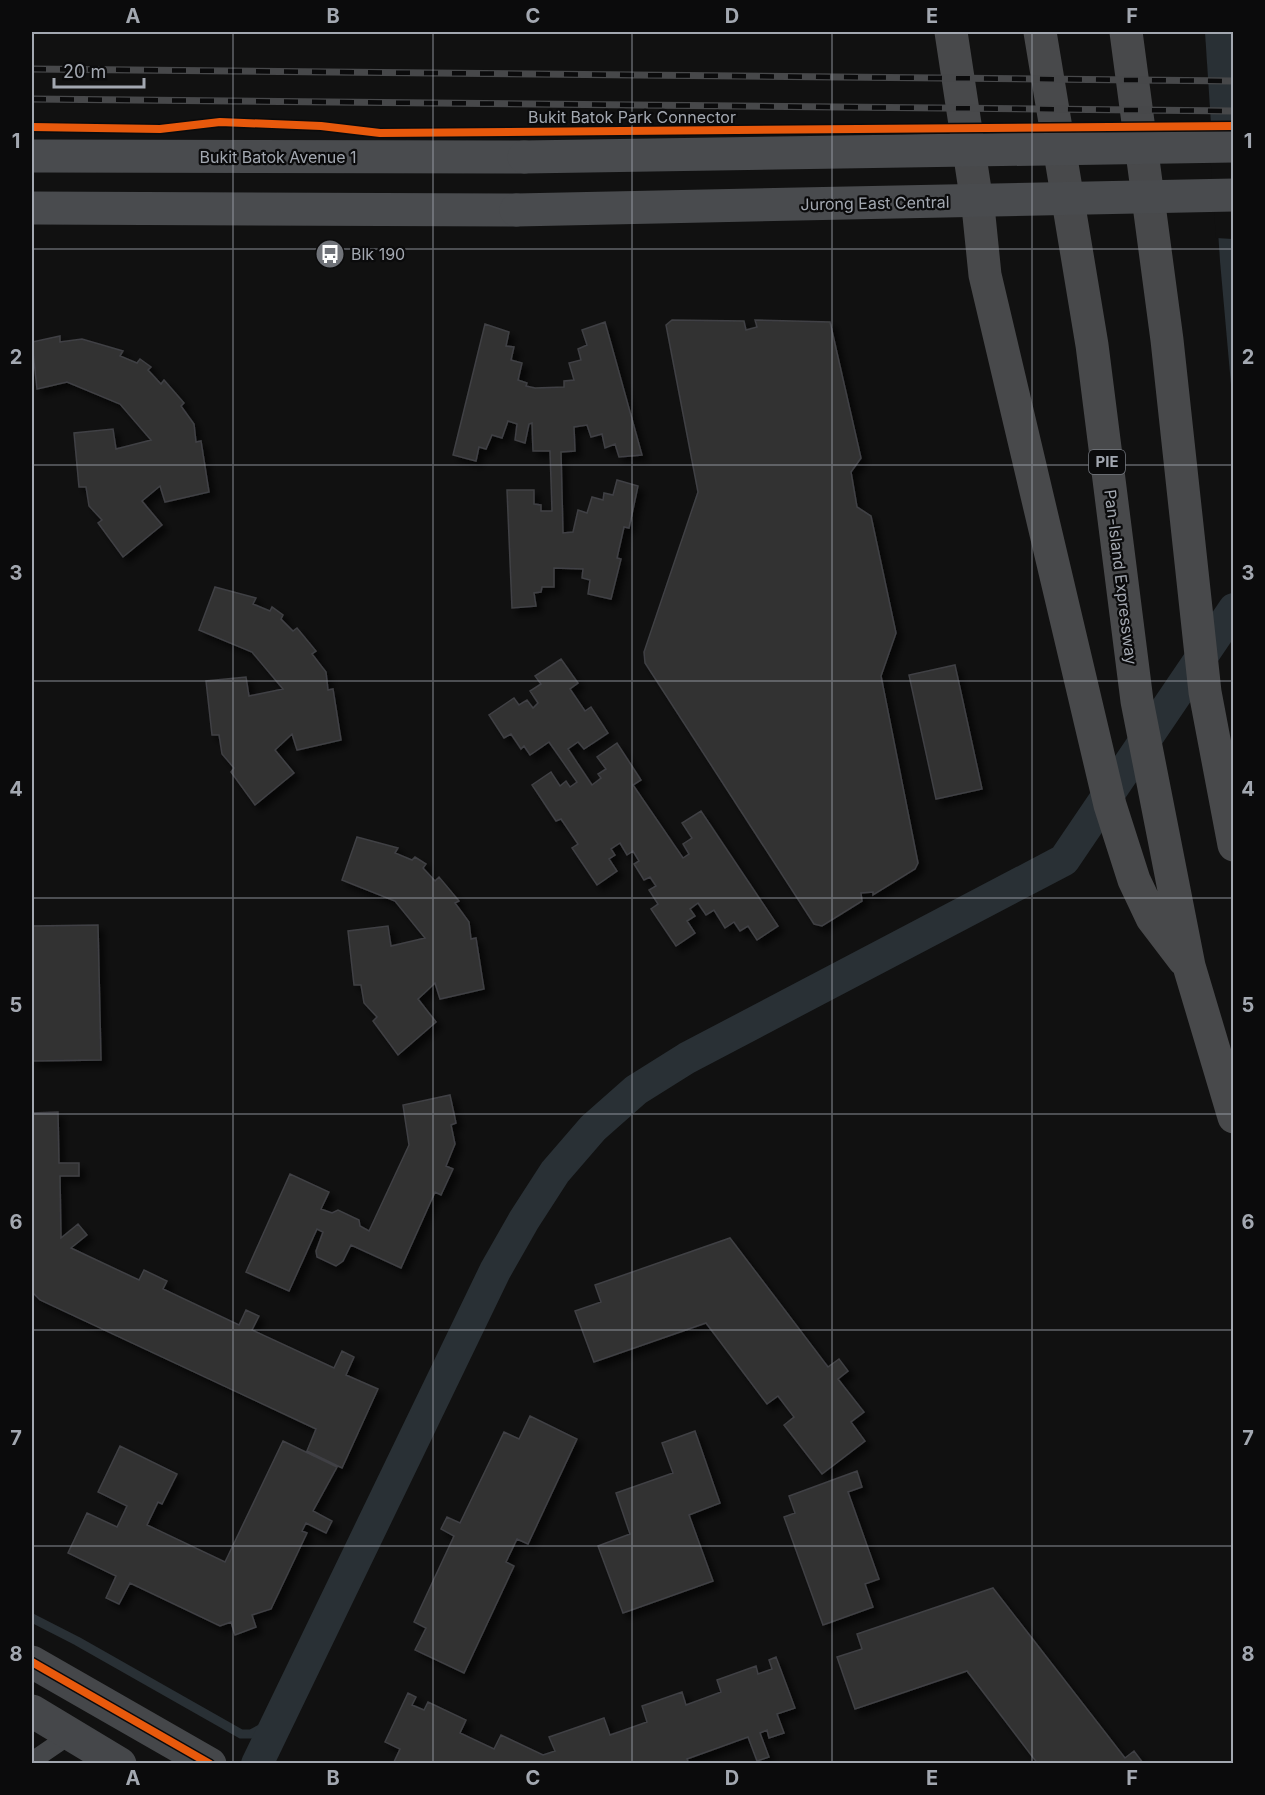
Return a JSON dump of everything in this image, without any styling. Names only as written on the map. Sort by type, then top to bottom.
[{"type":"highway","points":[[951,32],[979,216],[985,275],[1098,758],[1134,880],[1152,918],[1189,966]]},
{"type":"highway","name":"Pan-Island Expressway","points":[[1040,32],[1092,345],[1137,701],[1189,966],[1233,1117]]},
{"type":"highway","points":[[1126,32],[1167,340],[1205,692],[1233,845]]},
{"type":"main road","name":"Bukit Batok Avenue 1","points":[[32,156],[524,157],[1233,146]]},
{"type":"main road","name":"Jurong East Central","points":[[32,208],[516,210],[1233,195]]},
{"type":"street","points":[[32,1662],[210,1764]]},
{"type":"street","points":[[32,1711],[73,1733],[120,1764]]},
{"type":"lane","points":[[32,1761],[73,1733]]},
{"type":"shaded area","points":[[1205,32],[1233,32],[1233,407],[1220,261]]},
{"type":"pier","points":[[1208,123],[1233,123],[1233,239],[1216,238]]},
{"type":"building","points":[[672,320],[744,321],[746,330],[757,327],[755,320],[830,322],[861,458],[851,472],[857,507],[871,516],[896,633],[881,676],[918,863],[915,869],[873,895],[873,892],[861,893],[862,901],[822,926],[814,924],[645,663],[644,652],[698,492],[666,325]]},
{"type":"building","points":[[605,322],[642,455],[619,457],[615,444],[605,448],[602,434],[591,437],[587,425],[574,427],[575,451],[561,452],[563,533],[573,532],[578,510],[587,513],[592,497],[603,500],[604,493],[613,495],[617,480],[638,486],[629,528],[624,527],[617,558],[621,559],[611,599],[588,594],[590,580],[582,578],[583,569],[554,568],[554,587],[542,587],[541,592],[534,593],[536,606],[512,608],[507,490],[534,490],[534,504],[541,505],[541,511],[552,511],[550,451],[533,451],[532,423],[529,424],[525,443],[515,440],[517,424],[508,421],[502,438],[492,435],[486,449],[479,447],[476,461],[453,455],[485,324],[509,332],[506,346],[514,347],[511,360],[522,363],[518,380],[527,383],[526,386],[535,388],[564,387],[564,381],[574,380],[569,363],[581,360],[578,349],[587,345],[582,330]]},
{"type":"building","points":[[60,336],[60,342],[82,339],[123,351],[120,356],[137,363],[140,359],[151,367],[148,370],[161,384],[164,380],[184,403],[181,406],[194,424],[196,442],[201,441],[209,492],[165,502],[160,486],[142,501],[162,525],[123,557],[98,523],[102,520],[89,506],[86,487],[79,487],[74,433],[113,429],[116,449],[151,440],[120,404],[67,382],[37,389],[32,342]]},
{"type":"building","points":[[215,587],[256,598],[253,604],[270,611],[272,607],[283,615],[281,619],[293,631],[297,628],[316,651],[312,654],[326,672],[328,690],[333,689],[341,740],[297,750],[292,734],[275,750],[294,773],[255,805],[231,772],[234,768],[222,754],[219,735],[212,735],[206,681],[246,677],[249,696],[283,689],[252,652],[199,630]]},
{"type":"building","points":[[561,659],[578,683],[570,689],[585,711],[591,707],[608,733],[584,749],[578,742],[568,749],[592,785],[601,778],[598,774],[606,769],[597,757],[617,743],[641,780],[633,785],[683,858],[689,854],[683,844],[692,838],[682,823],[701,811],[778,926],[757,940],[748,926],[740,931],[734,922],[725,928],[714,910],[706,915],[698,903],[690,909],[695,916],[687,921],[695,933],[676,946],[651,909],[658,904],[649,890],[656,886],[650,877],[644,880],[634,864],[639,861],[633,851],[627,855],[620,843],[611,849],[615,855],[609,859],[617,871],[597,885],[572,848],[578,844],[561,819],[556,821],[532,785],[551,772],[560,786],[566,781],[570,787],[577,782],[549,742],[530,755],[524,746],[521,749],[511,734],[504,738],[489,715],[514,698],[519,705],[527,700],[533,708],[538,703],[530,691],[541,684],[535,676]]},
{"type":"building","points":[[955,665],[982,789],[936,799],[909,675]]},
{"type":"building","points":[[357,837],[398,848],[395,853],[412,860],[415,857],[426,864],[423,868],[435,881],[439,877],[459,901],[455,903],[469,922],[471,939],[476,938],[484,989],[440,999],[435,983],[418,999],[436,1022],[398,1055],[373,1021],[377,1017],[364,1003],[361,985],[354,985],[348,931],[388,926],[391,946],[425,938],[395,901],[342,880]]},
{"type":"building","points":[[98,925],[101,1060],[32,1061],[32,926]]},
{"type":"building","points":[[450,1095],[456,1123],[451,1125],[455,1144],[446,1166],[453,1169],[441,1195],[435,1192],[401,1268],[351,1245],[343,1261],[336,1266],[317,1257],[316,1251],[323,1232],[317,1229],[289,1291],[246,1272],[290,1174],[329,1192],[321,1209],[332,1213],[338,1210],[359,1220],[360,1226],[369,1231],[409,1145],[403,1105]]},
{"type":"building","points":[[58,1112],[59,1163],[79,1163],[79,1176],[60,1176],[61,1238],[78,1224],[87,1235],[71,1248],[139,1280],[144,1270],[167,1281],[163,1289],[239,1325],[246,1310],[259,1316],[252,1330],[334,1368],[342,1351],[354,1357],[346,1375],[378,1389],[342,1468],[307,1451],[316,1429],[40,1300],[32,1292],[32,1113]]},
{"type":"building","points":[[730,1238],[828,1367],[839,1359],[848,1371],[838,1379],[864,1412],[851,1422],[865,1441],[822,1474],[784,1425],[794,1417],[778,1396],[767,1404],[706,1323],[594,1362],[575,1311],[601,1302],[595,1285]]},
{"type":"building","points":[[530,1416],[577,1439],[528,1544],[517,1539],[506,1562],[514,1566],[464,1673],[415,1650],[426,1628],[414,1622],[454,1536],[441,1529],[447,1517],[460,1523],[504,1432],[519,1439]]},
{"type":"building","points":[[695,1431],[720,1503],[689,1515],[713,1581],[623,1613],[598,1546],[630,1534],[616,1493],[673,1473],[662,1443]]},
{"type":"building","points":[[283,1441],[337,1467],[313,1511],[332,1521],[326,1533],[306,1523],[302,1531],[307,1533],[271,1609],[252,1615],[256,1627],[235,1635],[231,1622],[220,1626],[130,1583],[119,1604],[106,1598],[116,1576],[68,1553],[87,1513],[117,1527],[127,1506],[98,1492],[120,1446],[177,1474],[162,1504],[158,1502],[147,1525],[225,1562]]},
{"type":"building","points":[[857,1471],[862,1487],[848,1492],[879,1579],[865,1584],[873,1607],[823,1625],[784,1517],[795,1513],[789,1496]]},
{"type":"building","points":[[993,1588],[1125,1758],[1134,1751],[1143,1763],[1038,1764],[967,1671],[855,1709],[837,1657],[862,1649],[857,1634]]},
{"type":"building","points":[[776,1657],[795,1708],[777,1714],[784,1733],[769,1738],[767,1730],[760,1733],[769,1757],[757,1761],[748,1737],[687,1759],[689,1764],[393,1764],[400,1749],[385,1742],[408,1693],[416,1697],[412,1705],[424,1710],[428,1702],[466,1720],[460,1733],[494,1749],[501,1735],[543,1755],[555,1751],[549,1737],[604,1718],[610,1735],[647,1722],[642,1706],[682,1692],[686,1705],[721,1692],[717,1680],[756,1666],[758,1674],[772,1669],[769,1660]]},
{"type":"waterway","points":[[257,1764],[495,1271],[555,1172],[593,1128],[636,1090],[687,1058],[1064,860],[1234,609]]},
{"type":"waterway","points":[[32,1618],[241,1734],[251,1734],[277,1720]]},
{"type":"railway","points":[[32,69],[1234,81]]},
{"type":"railway","points":[[32,99],[1234,111]]},
{"type":"cycle path","name":"Bukit Batok Park Connector","points":[[32,127],[160,129],[220,122],[321,126],[380,133],[1234,126]]},
{"type":"cycle path","points":[[32,1662],[210,1764]]},
{"type":"place","name":"Blk 190","points":[[330,254]]}]
